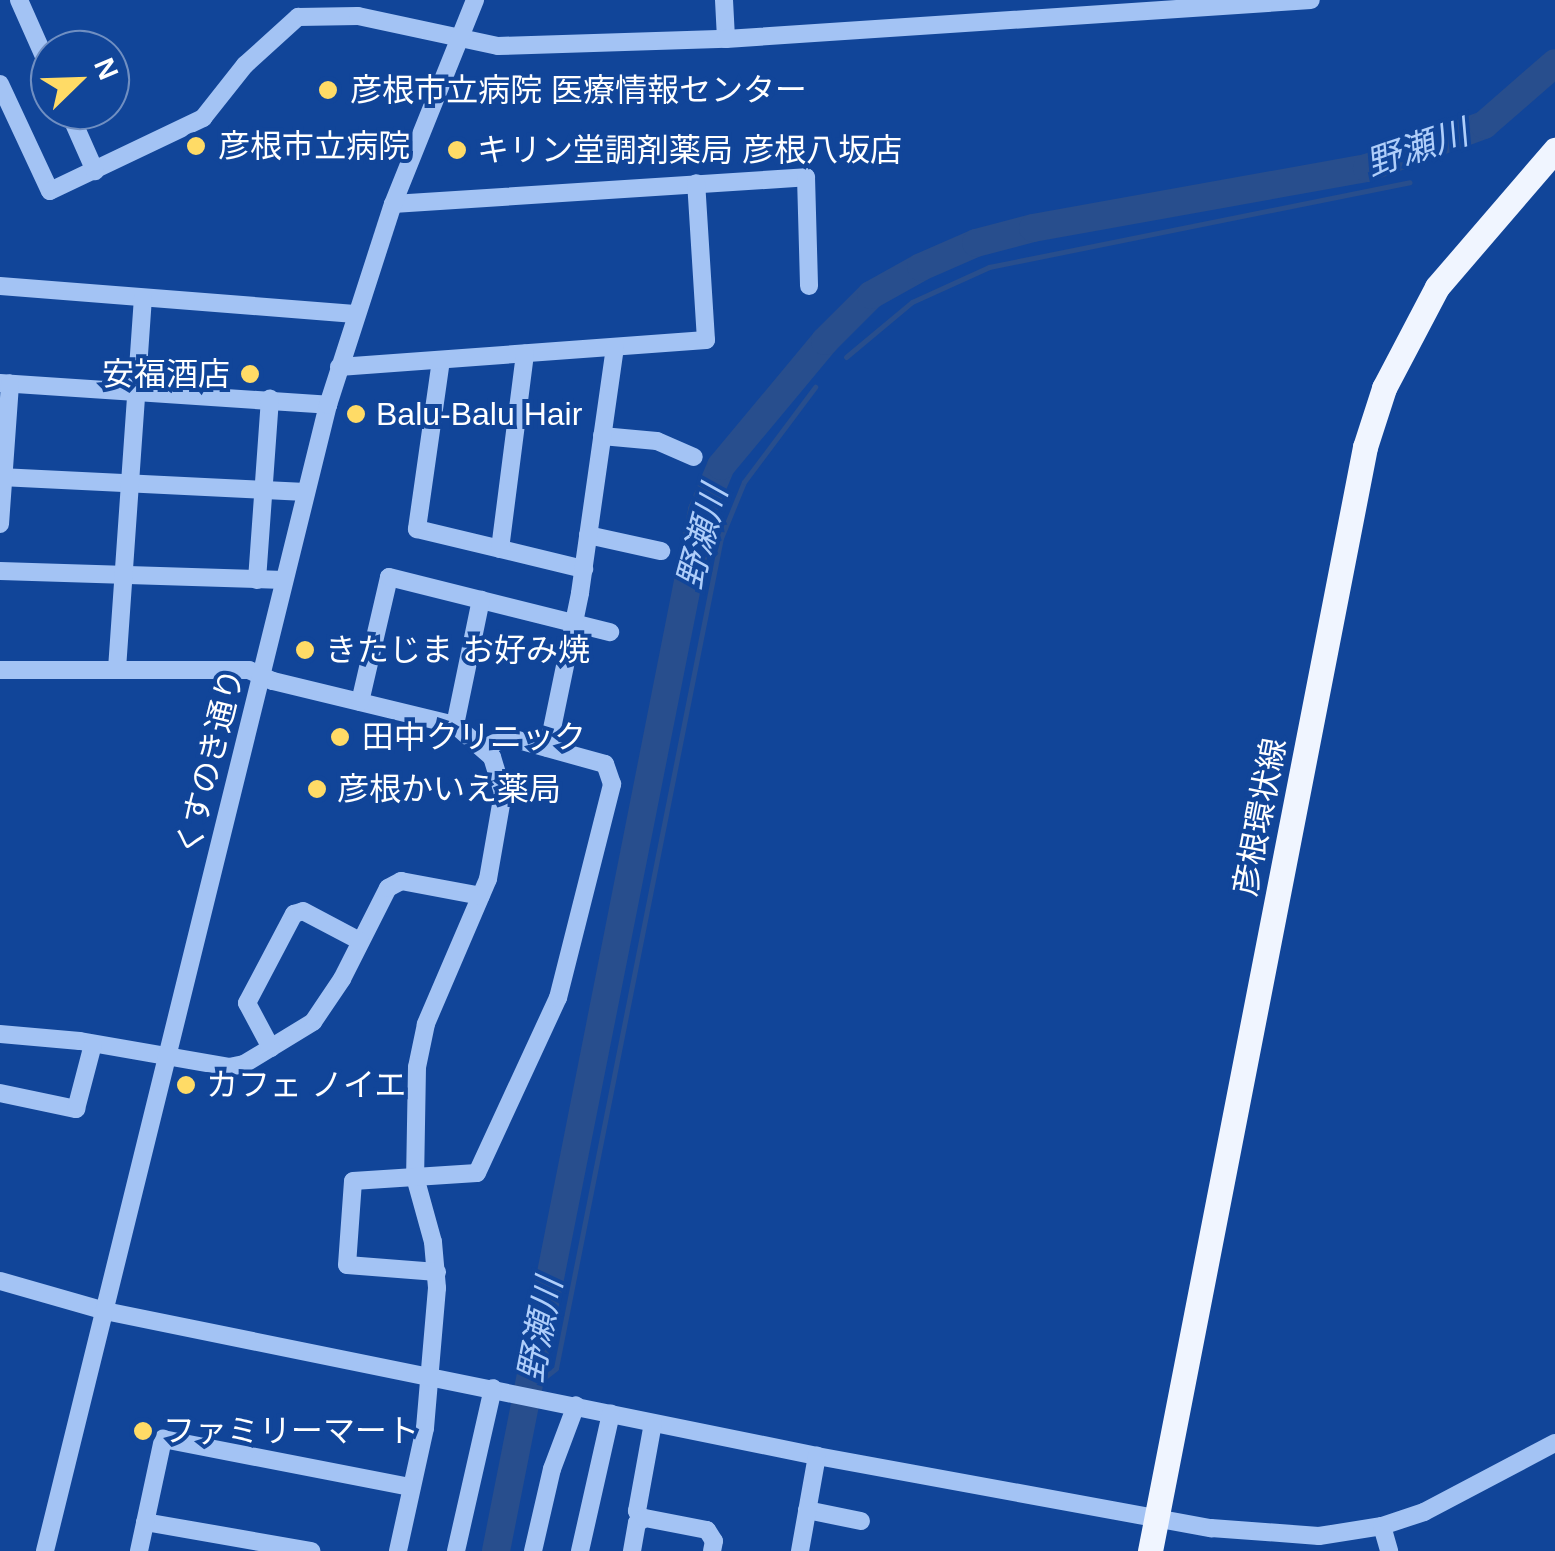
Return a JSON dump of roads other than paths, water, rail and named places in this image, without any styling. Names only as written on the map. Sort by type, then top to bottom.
[{"type":"main road","name":"彦根環状線","points":[[1150,1551],[1366,447],[1384,388],[1437,287],[1555,150]]},
{"type":"street","points":[[19,0],[32,30]]},
{"type":"street","name":"くすのき通り","points":[[45,1551],[328,404],[392,204],[475,0]]},
{"type":"street","points":[[724,0],[726,39]]},
{"type":"street","points":[[0,84],[50,191],[203,118],[245,65],[298,17],[358,16],[498,46],[726,39],[1311,0]]},
{"type":"street","points":[[77,130],[95,170]]},
{"type":"street","points":[[392,204],[806,177],[809,286]]},
{"type":"street","points":[[339,367],[706,340],[696,183]]},
{"type":"street","points":[[0,286],[355,314]]},
{"type":"street","points":[[117,669],[144,298]]},
{"type":"street","points":[[548,748],[584,569],[615,347]]},
{"type":"street","points":[[500,549],[525,354]]},
{"type":"street","points":[[441,360],[417,528],[584,569]]},
{"type":"street","points":[[0,524],[5,383],[328,404]]},
{"type":"street","points":[[257,580],[270,398]]},
{"type":"street","points":[[602,436],[657,442],[694,457]]},
{"type":"street","points":[[2,477],[306,492]]},
{"type":"street","points":[[588,535],[662,551]]},
{"type":"street","points":[[0,572],[284,580]]},
{"type":"street","points":[[360,702],[390,576],[610,632]]},
{"type":"street","points":[[455,726],[481,600]]},
{"type":"street","points":[[0,670],[248,670],[455,726],[492,758],[503,793],[502,817],[481,896],[426,1024],[416,1068],[415,1177],[437,1272],[425,1428],[398,1551]]},
{"type":"street","points":[[437,1272],[346,1265],[353,1181],[478,1173],[558,998],[612,784],[604,764],[548,748],[507,738],[484,748]]},
{"type":"street","points":[[0,1034],[93,1044],[229,1067],[244,1064],[313,1022],[342,979],[378,901],[401,882],[481,896]]},
{"type":"street","points":[[271,1048],[247,1003],[294,914],[303,910],[360,941]]},
{"type":"street","points":[[0,1093],[76,1109],[93,1044]]},
{"type":"street","points":[[0,1280],[105,1312],[817,1456],[1156,1520],[1298,1534],[1382,1526],[1440,1504],[1555,1443]]},
{"type":"street","points":[[456,1551],[500,1390]]},
{"type":"street","points":[[533,1551],[572,1404]]},
{"type":"street","points":[[580,1551],[610,1414]]},
{"type":"street","points":[[632,1551],[641,1520],[637,1511],[653,1423]]},
{"type":"street","points":[[139,1551],[163,1439],[411,1487]]},
{"type":"street","points":[[800,1551],[817,1456]]},
{"type":"street","points":[[807,1510],[861,1521]]},
{"type":"street","points":[[641,1520],[707,1530],[714,1541],[712,1551]]},
{"type":"street","points":[[145,1522],[311,1551]]},
{"type":"street","points":[[1382,1526],[1389,1551]]},
{"type":"street","points":[[1298,1534],[1310,1551]]},
{"type":"waterway","name":"野瀬川","points":[[496,1551],[702,511],[721,466],[825,341],[871,295],[921,267],[976,243],[1033,228],[1367,168],[1484,125],[1555,63]]},
{"type":"waterway","points":[[846,357],[912,302],[989,267],[1410,182]]},
{"type":"waterway","points":[[527,1391],[556,1368],[721,538],[744,482],[815,387]]},
{"type":"place","name":"彦根市立病院 医療情報センター","points":[[328,90]]},
{"type":"place","name":"彦根市立病院","points":[[196,146]]},
{"type":"place","name":"キリン堂調剤薬局 彦根八坂店","points":[[457,150]]},
{"type":"place","name":"安福酒店","points":[[250,374]]},
{"type":"place","name":"Balu-Balu Hair","points":[[356,414]]},
{"type":"place","name":"きたじま お好み焼","points":[[305,650]]},
{"type":"place","name":"田中クリニック","points":[[340,737]]},
{"type":"place","name":"彦根かいえ薬局","points":[[317,789]]},
{"type":"place","name":"カフェ ノイエ","points":[[186,1085]]},
{"type":"place","name":"ファミリーマート","points":[[143,1431]]}]
